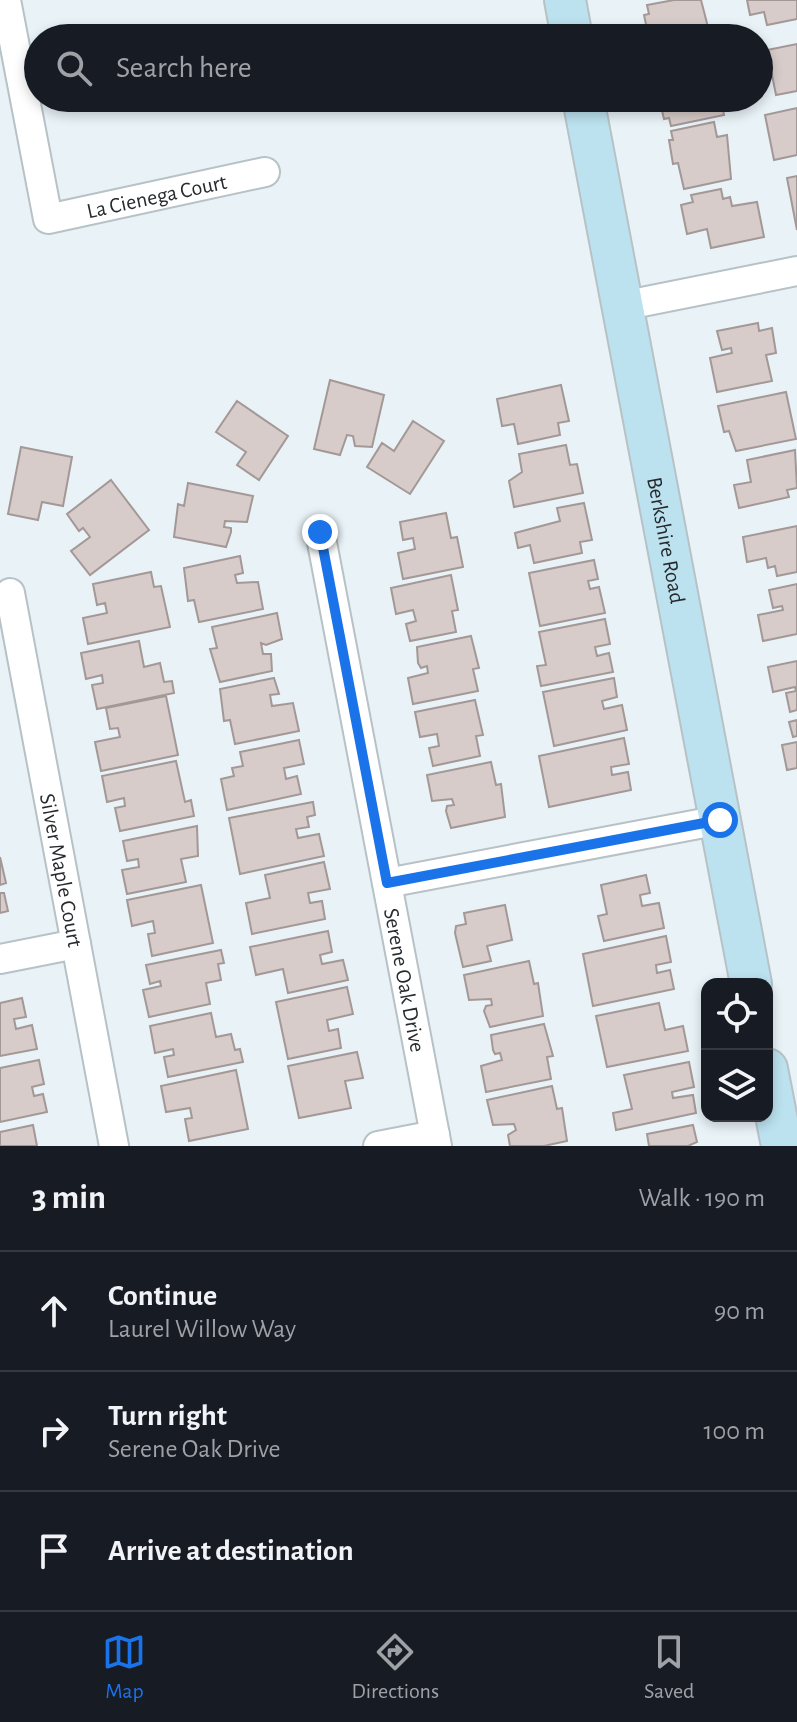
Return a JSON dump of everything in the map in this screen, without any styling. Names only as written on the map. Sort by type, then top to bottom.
[{"type":"street","name":"La Cienega Court","points":[[6,0],[24,94]]},
{"type":"street","points":[[565,0],[569,24]]},
{"type":"street","name":"La Cienega Court","points":[[27,112],[48,219],[265,172]]},
{"type":"street","name":"Berkshire Road","points":[[586,112],[750,978]]},
{"type":"street","points":[[622,306],[797,271]]},
{"type":"street","name":"Serene Oak Drive","points":[[320,532],[436,1141]]},
{"type":"street","name":"Silver Maple Court","points":[[10,593],[114,1146]]},
{"type":"street","points":[[387,883],[720,820]]},
{"type":"street","points":[[0,959],[76,944]]},
{"type":"street","points":[[773,1100],[782,1146]]},
{"type":"street","points":[[378,1146],[436,1141]]},
{"type":"building","points":[[674,0],[701,0],[707,24],[646,24],[644,15],[649,14],[647,5]]},
{"type":"building","points":[[747,0],[797,0],[797,19],[767,24],[764,12],[750,15]]},
{"type":"building","points":[[797,44],[797,91],[776,95],[773,49]]},
{"type":"building","points":[[797,108],[797,155],[774,160],[765,115]]},
{"type":"building","points":[[662,112],[723,112],[724,115],[671,126],[669,118],[664,119]]},
{"type":"building","points":[[714,122],[717,137],[727,135],[731,179],[684,189],[678,163],[673,164],[669,140],[673,140],[671,131]]},
{"type":"building","points":[[797,176],[797,230],[787,178]]},
{"type":"building","points":[[721,189],[723,199],[730,197],[732,206],[757,202],[764,237],[711,248],[707,229],[687,234],[681,205],[693,202],[691,195]]},
{"type":"building","points":[[758,323],[759,331],[772,328],[776,353],[766,355],[772,381],[717,392],[710,358],[732,353],[731,348],[722,350],[717,331]]},
{"type":"building","points":[[330,380],[384,395],[372,447],[355,446],[353,436],[347,435],[340,455],[314,449]]},
{"type":"building","points":[[561,385],[569,421],[558,423],[560,435],[518,444],[514,424],[502,426],[497,399]]},
{"type":"building","points":[[786,392],[796,439],[736,451],[729,431],[724,432],[718,406]]},
{"type":"building","points":[[237,401],[288,436],[259,480],[237,465],[246,452],[216,432]]},
{"type":"building","points":[[413,421],[444,441],[410,494],[367,467],[382,443],[394,451]]},
{"type":"building","points":[[566,445],[570,465],[577,464],[583,493],[514,507],[509,481],[522,472],[519,454]]},
{"type":"building","points":[[21,447],[72,457],[63,506],[42,502],[38,520],[8,514]]},
{"type":"building","points":[[795,450],[797,488],[787,490],[789,497],[739,508],[734,485],[751,482],[747,460]]},
{"type":"building","points":[[111,480],[149,530],[90,575],[71,551],[90,537],[83,528],[79,531],[67,514]]},
{"type":"building","points":[[188,483],[253,496],[247,522],[225,521],[224,527],[231,528],[226,547],[174,537],[178,504],[184,506]]},
{"type":"building","points":[[584,503],[592,540],[580,542],[582,553],[534,563],[530,545],[518,548],[515,533],[560,521],[557,508]]},
{"type":"building","points":[[446,513],[451,538],[457,537],[463,567],[403,579],[398,553],[415,549],[413,538],[403,540],[400,522]]},
{"type":"building","points":[[797,526],[797,572],[777,576],[775,566],[768,568],[766,558],[747,562],[743,537]]},
{"type":"building","points":[[240,556],[243,573],[235,575],[237,583],[258,582],[263,609],[199,622],[194,600],[188,601],[184,568]]},
{"type":"building","points":[[594,560],[598,579],[588,581],[590,589],[599,587],[605,613],[540,626],[529,573]]},
{"type":"building","points":[[151,572],[154,587],[161,586],[170,627],[88,644],[83,618],[107,613],[105,603],[97,605],[93,584]]},
{"type":"building","points":[[451,575],[458,610],[452,611],[456,632],[410,641],[406,624],[416,621],[413,610],[396,614],[391,588]]},
{"type":"building","points":[[797,584],[797,634],[763,641],[758,615],[783,610],[782,606],[773,608],[769,590]]},
{"type":"building","points":[[277,613],[282,639],[266,645],[261,643],[263,654],[271,654],[272,671],[220,682],[210,649],[217,648],[212,627]]},
{"type":"building","points":[[605,619],[610,644],[595,647],[597,656],[609,653],[613,672],[541,686],[537,666],[546,665],[539,632]]},
{"type":"building","points":[[471,636],[479,668],[473,669],[478,691],[413,704],[408,678],[428,673],[427,666],[421,668],[418,663],[417,647]]},
{"type":"building","points":[[139,641],[144,667],[160,663],[164,682],[172,681],[174,693],[97,709],[92,685],[103,683],[102,675],[86,679],[81,653]]},
{"type":"building","points":[[797,661],[797,710],[790,712],[786,693],[796,691],[795,687],[773,692],[768,667]]},
{"type":"building","points":[[274,678],[279,694],[270,695],[272,706],[293,703],[299,731],[235,744],[230,720],[224,721],[220,689]]},
{"type":"building","points":[[614,678],[617,697],[602,701],[604,709],[622,705],[627,730],[554,746],[543,692]]},
{"type":"building","points":[[166,696],[178,755],[101,771],[95,742],[120,737],[118,728],[110,729],[106,708]]},
{"type":"building","points":[[475,700],[483,735],[476,736],[480,756],[433,766],[429,748],[439,746],[437,734],[420,737],[415,712]]},
{"type":"building","points":[[797,720],[797,736],[793,737],[789,722]]},
{"type":"building","points":[[624,738],[629,764],[611,767],[612,775],[628,772],[631,790],[549,807],[539,756]]},
{"type":"building","points":[[299,740],[304,764],[284,768],[286,779],[297,776],[301,794],[227,810],[221,779],[234,776],[232,768],[243,766],[240,752]]},
{"type":"building","points":[[797,742],[797,768],[787,770],[782,745]]},
{"type":"building","points":[[176,761],[185,802],[191,800],[194,816],[120,831],[115,808],[125,806],[124,798],[107,802],[102,776]]},
{"type":"building","points":[[491,762],[496,785],[501,784],[505,817],[451,828],[446,811],[447,806],[454,805],[452,799],[432,801],[427,775]]},
{"type":"building","points":[[313,802],[315,815],[307,817],[309,827],[296,829],[298,838],[319,834],[324,856],[240,874],[229,818]]},
{"type":"building","points":[[197,826],[198,856],[181,859],[186,882],[127,894],[122,870],[139,867],[138,859],[127,861],[123,841]]},
{"type":"building","points":[[0,857],[6,883],[0,885]]},
{"type":"building","points":[[324,862],[330,889],[308,893],[310,903],[322,901],[325,919],[252,934],[246,903],[270,898],[265,875]]},
{"type":"building","points":[[646,875],[650,893],[640,895],[642,906],[659,903],[664,928],[604,941],[598,916],[607,914],[601,885]]},
{"type":"building","points":[[201,885],[213,943],[152,956],[148,934],[155,933],[153,921],[132,926],[127,900]]},
{"type":"building","points":[[0,893],[4,893],[8,911],[0,913]]},
{"type":"building","points":[[505,905],[512,940],[487,946],[491,961],[463,967],[455,933],[456,926],[466,924],[464,913]]},
{"type":"building","points":[[328,931],[332,952],[320,955],[322,964],[343,960],[348,980],[288,993],[283,969],[256,975],[250,947]]},
{"type":"building","points":[[666,936],[671,962],[656,965],[657,973],[670,970],[674,989],[593,1006],[583,954]]},
{"type":"building","points":[[221,950],[224,963],[218,964],[221,980],[206,983],[210,1004],[149,1017],[143,990],[161,986],[160,981],[150,984],[146,965]]},
{"type":"building","points":[[529,961],[534,984],[538,983],[543,1016],[490,1027],[484,1011],[486,1006],[492,1005],[491,999],[469,1000],[464,975]]},
{"type":"building","points":[[347,987],[353,1014],[327,1020],[329,1031],[338,1029],[341,1048],[288,1059],[276,1002]]},
{"type":"building","points":[[22,998],[26,1017],[14,1019],[16,1029],[32,1025],[37,1049],[0,1056],[0,1003]]},
{"type":"building","points":[[659,1003],[665,1030],[683,1026],[688,1051],[607,1067],[596,1016]]},
{"type":"building","points":[[211,1013],[216,1037],[231,1034],[235,1050],[240,1049],[243,1062],[168,1077],[164,1057],[174,1055],[173,1049],[155,1053],[150,1026]]},
{"type":"building","points":[[544,1024],[553,1056],[547,1057],[551,1079],[486,1092],[481,1066],[502,1060],[500,1053],[495,1054],[493,1050],[491,1035]]},
{"type":"building","points":[[357,1052],[363,1078],[345,1081],[351,1108],[299,1118],[288,1066]]},
{"type":"building","points":[[39,1060],[44,1084],[32,1087],[34,1096],[43,1094],[47,1112],[0,1122],[0,1068]]},
{"type":"building","points":[[689,1062],[694,1087],[672,1092],[673,1098],[693,1095],[696,1113],[616,1130],[613,1113],[632,1109],[624,1075]]},
{"type":"building","points":[[236,1070],[248,1129],[189,1141],[185,1119],[192,1118],[190,1108],[166,1112],[161,1086]]},
{"type":"building","points":[[552,1086],[557,1109],[562,1108],[567,1141],[544,1146],[510,1146],[508,1135],[516,1130],[514,1124],[493,1125],[487,1100]]},
{"type":"building","points":[[33,1125],[37,1146],[0,1146],[0,1132]]},
{"type":"building","points":[[693,1125],[697,1142],[688,1146],[649,1146],[647,1134]]},
{"type":"route","points":[[320,532],[387,883],[720,820]]}]
